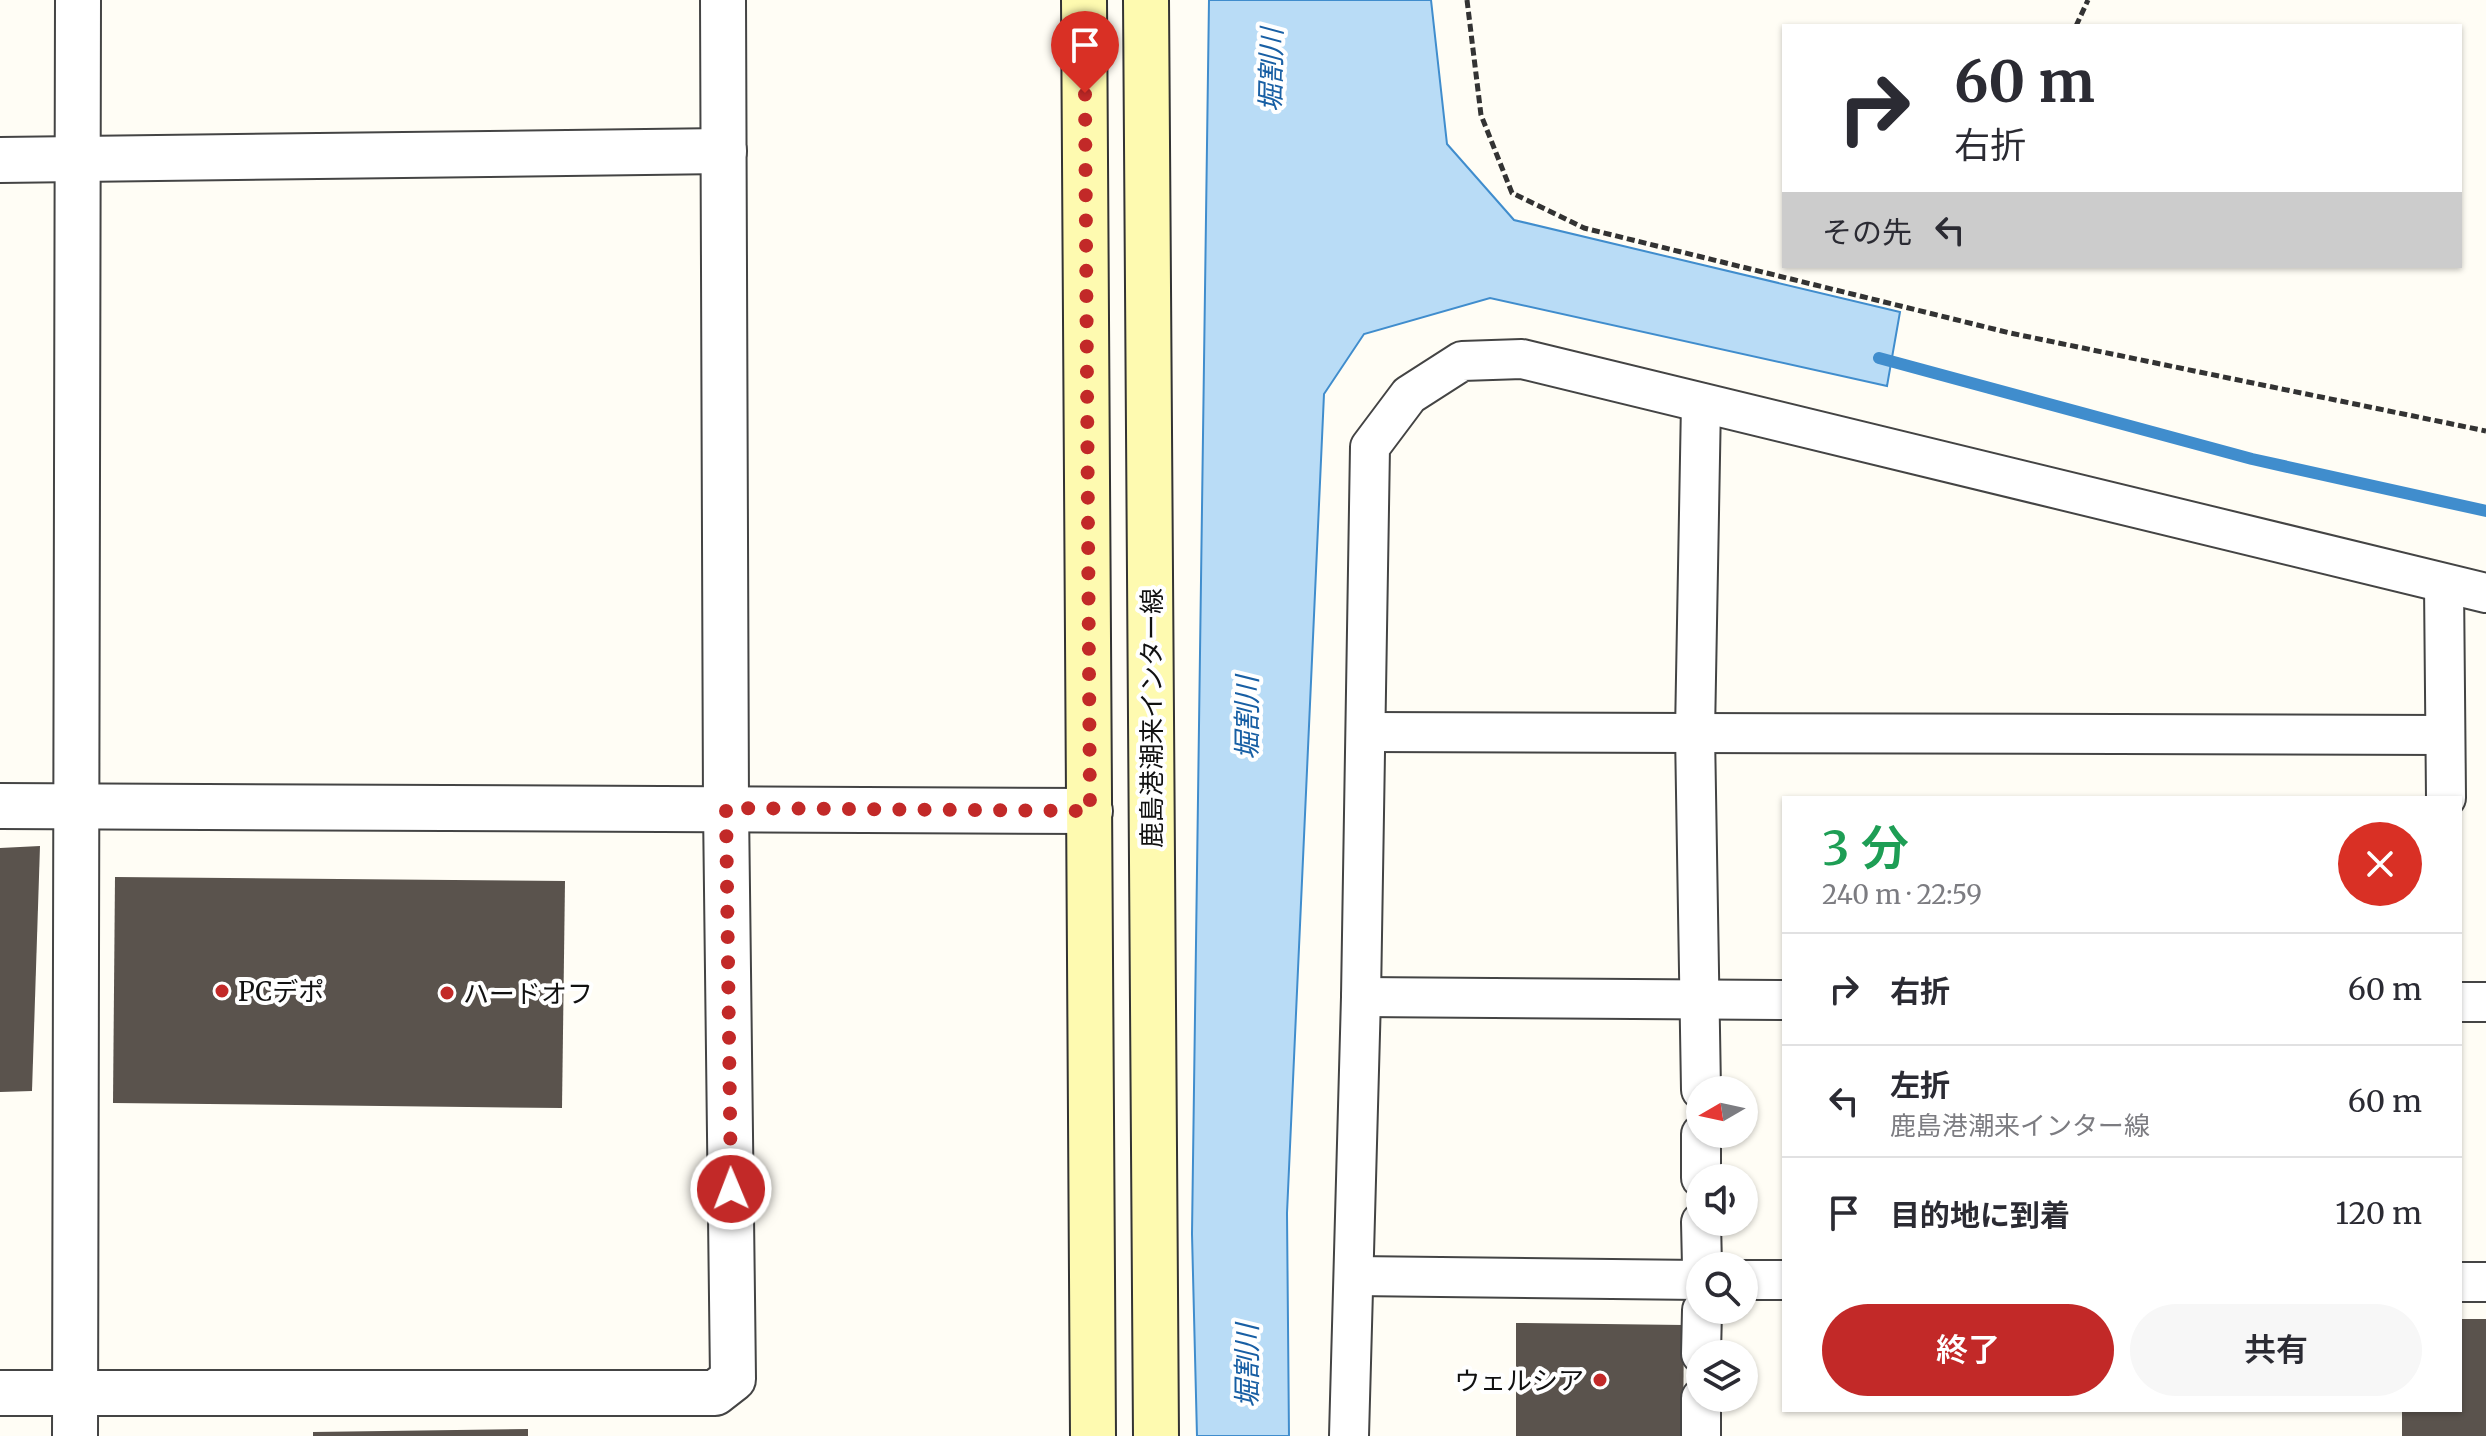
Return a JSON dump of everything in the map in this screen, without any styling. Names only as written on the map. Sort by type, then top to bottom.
[{"type":"main road","points":[[1084,0],[1093,1436]]},
{"type":"main road","name":"鹿島港潮来インター線","points":[[1146,0],[1156,1436]]},
{"type":"street","points":[[75,1415],[78,0]]},
{"type":"street","points":[[0,1393],[75,1415],[715,1393],[733,1379],[726,808],[723,0]]},
{"type":"street","points":[[0,160],[724,151]]},
{"type":"street","points":[[1349,1436],[1361,997],[1370,447],[1409,395],[1462,361],[1522,359],[2486,593]]},
{"type":"street","points":[[1701,403],[1695,733],[1701,1076]]},
{"type":"street","points":[[2444,584],[2446,796]]},
{"type":"street","points":[[1366,732],[2444,735]]},
{"type":"street","points":[[0,806],[1090,811]]},
{"type":"street","points":[[1361,997],[1782,1000]]},
{"type":"street","points":[[2462,1002],[2486,1002]]},
{"type":"street","points":[[1355,1276],[1686,1280]]},
{"type":"street","points":[[1758,1280],[1782,1280]]},
{"type":"street","points":[[2462,1282],[2486,1282]]},
{"type":"street","points":[[1701,1412],[1701,1436]]},
{"type":"path","points":[[1467,0],[1481,115],[1512,193],[1584,228],[2010,333],[2486,431]]},
{"type":"path","points":[[2077,24],[2088,0]]},
{"type":"water","name":"堀割川","points":[[1209,0],[1431,0],[1447,144],[1514,220],[1900,312],[1887,386],[1490,298],[1364,334],[1324,394],[1287,1213],[1289,1436],[1197,1436],[1192,1234]]},
{"type":"building","points":[[40,846],[32,1091],[0,1092],[0,848]]},
{"type":"building","points":[[115,877],[565,881],[562,1108],[113,1103]]},
{"type":"building","points":[[2462,1319],[2486,1319],[2486,1436],[2402,1436],[2402,1412],[2462,1412]]},
{"type":"building","name":"ウェルシア","points":[[1516,1323],[1684,1325],[1683,1436],[1516,1436]]},
{"type":"building","points":[[528,1429],[528,1436],[313,1436],[313,1432]]},
{"type":"waterway","points":[[1879,358],[2252,459],[2486,511]]},
{"type":"place","name":"PCデポ","points":[[222,991]]},
{"type":"place","name":"ハードオフ","points":[[447,993]]},
{"type":"place","name":"ウェルシア","points":[[1600,1380]]},
{"type":"route","points":[[731,1189],[726,808],[1090,811],[1085,93]]}]
